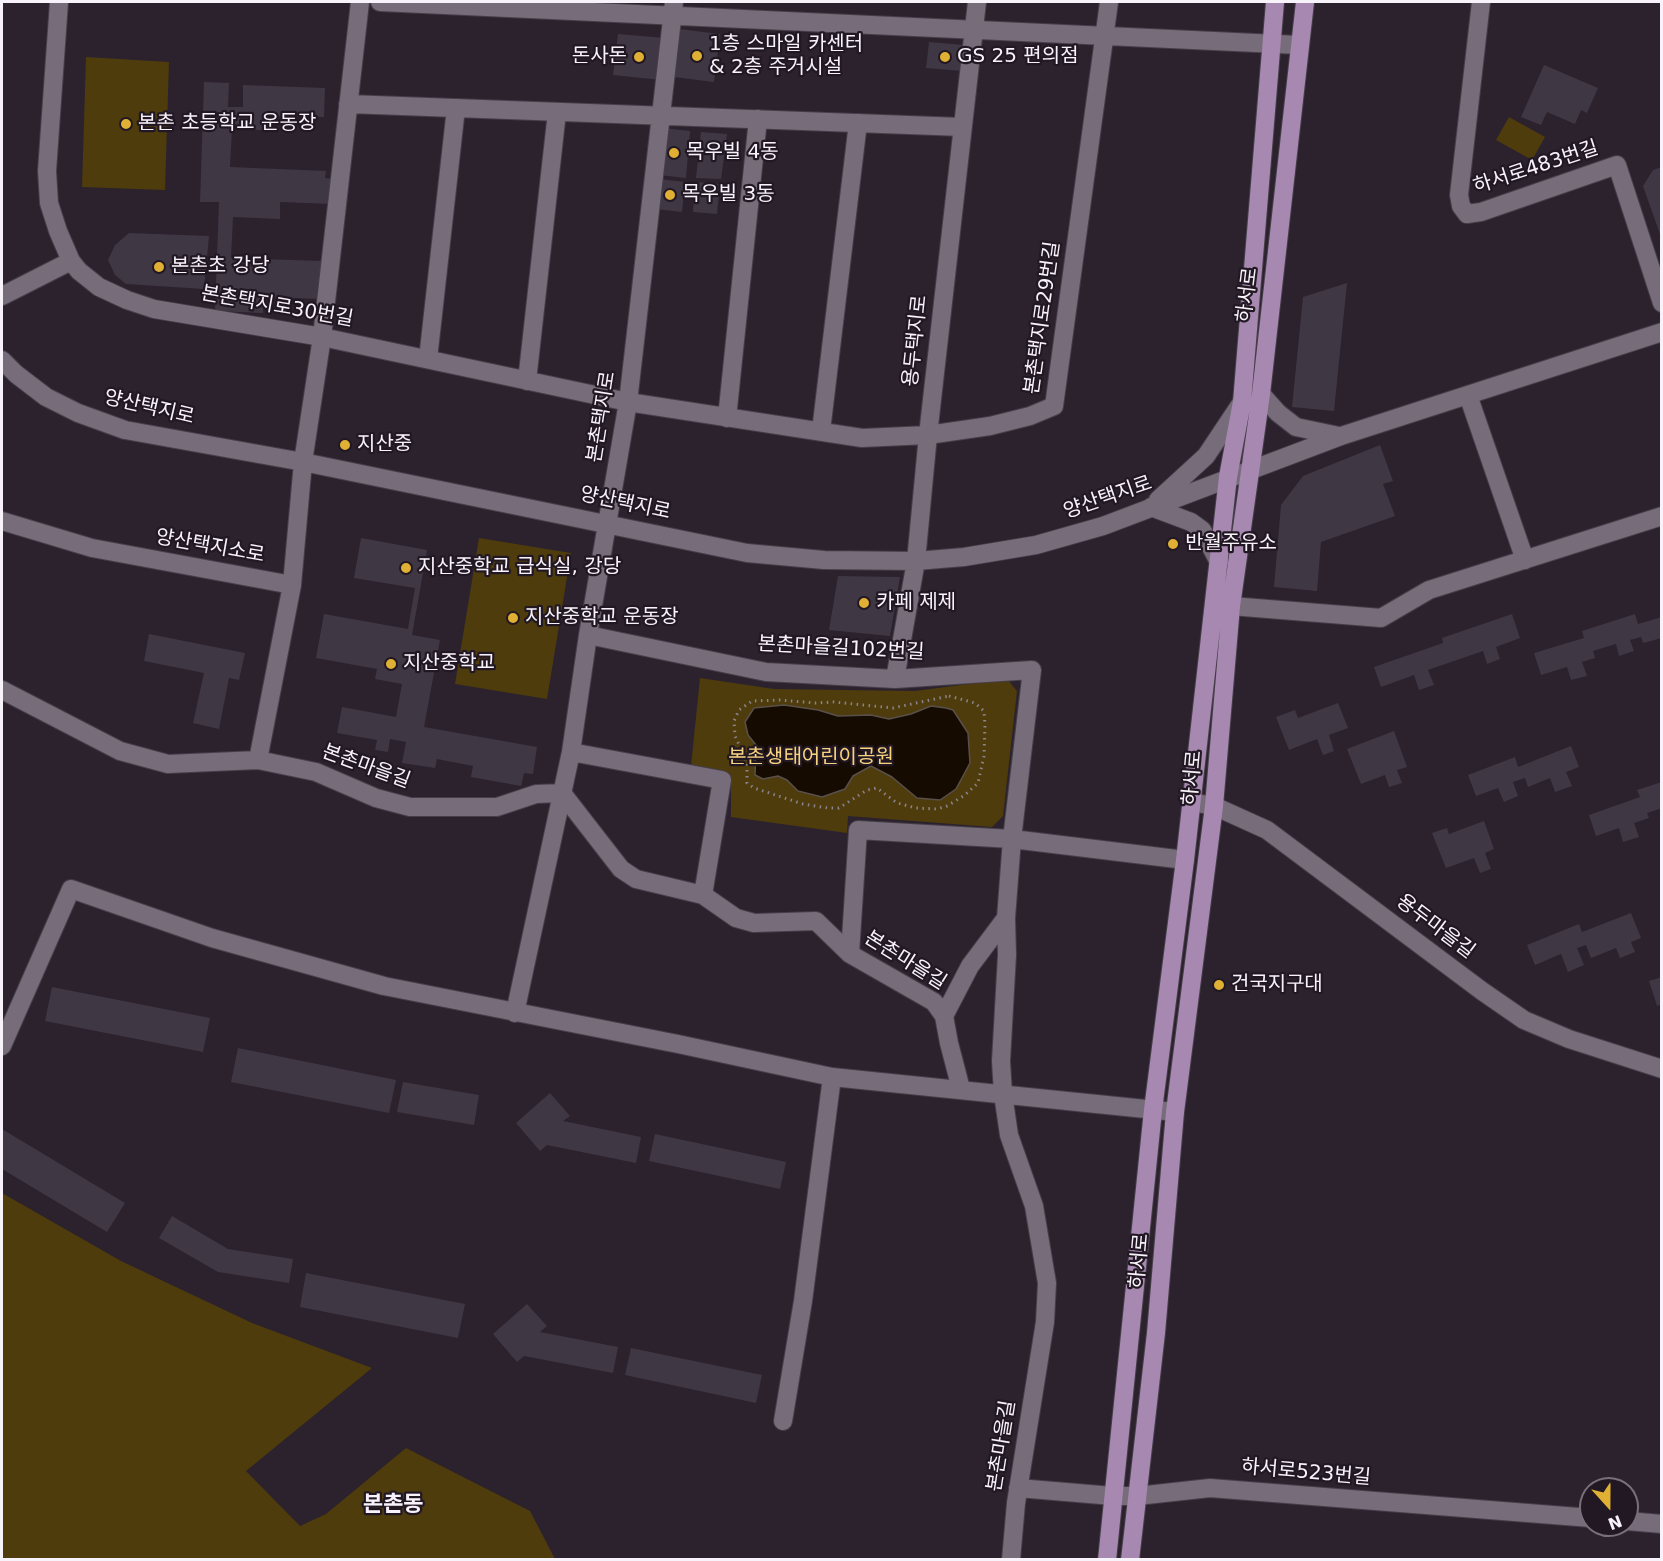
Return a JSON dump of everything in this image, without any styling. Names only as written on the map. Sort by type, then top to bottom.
[{"type":"main road","name":"하서로","points":[[1107,1560],[1153,1110],[1185,860],[1228,477],[1242,402],[1275,2]]},
{"type":"main road","name":"하서로","points":[[1130,1560],[1156,1333],[1175,1112],[1214,806],[1231,606],[1261,394],[1305,2]]},
{"type":"street","name":"본촌택지로30번길","points":[[59,2],[47,171],[49,203],[71,261],[79,271],[99,287],[154,309],[322,337],[628,402]]},
{"type":"street","name":"양산택지소로","points":[[2,521],[92,548],[292,585],[303,462],[322,337],[360,2]]},
{"type":"street","points":[[380,2],[673,8],[975,29],[1299,45]]},
{"type":"street","name":"용두택지로","points":[[895,679],[916,561],[977,2]]},
{"type":"street","name":"본촌택지로29번길","points":[[628,402],[862,438],[928,435],[990,426],[1030,417],[1054,406],[1108,2]]},
{"type":"street","name":"하서로483번길","points":[[1481,2],[1459,195],[1461,206],[1467,214],[1480,212],[1617,165],[1662,303]]},
{"type":"street","name":"본촌택지로","points":[[515,1013],[571,752],[588,635],[628,402],[673,8]]},
{"type":"street","points":[[348,104],[962,127]]},
{"type":"street","points":[[428,358],[456,108]]},
{"type":"street","points":[[527,381],[557,112]]},
{"type":"street","points":[[727,418],[758,119]]},
{"type":"street","points":[[821,431],[858,123]]},
{"type":"street","points":[[2,296],[71,261]]},
{"type":"street","points":[[1251,469],[1341,436],[1662,332]]},
{"type":"street","name":"양산택지로","points":[[2,360],[46,397],[78,413],[125,430],[303,462],[747,553],[824,560],[916,561],[964,557],[1036,545],[1103,526],[1251,469]]},
{"type":"street","points":[[1261,394],[1278,413],[1296,427],[1341,436]]},
{"type":"street","points":[[1468,395],[1525,560]]},
{"type":"street","points":[[1219,562],[1202,531],[1191,522],[1151,507],[1206,456],[1242,402]]},
{"type":"street","points":[[1231,606],[1381,618],[1429,590],[1662,516]]},
{"type":"street","points":[[258,760],[292,585]]},
{"type":"street","name":"본촌마을길102번길","points":[[588,635],[766,672],[895,679],[1032,670],[1012,839],[1006,918],[1008,955],[1001,1061],[1002,1094]]},
{"type":"street","name":"본촌마을길","points":[[2,690],[120,751],[168,764],[258,760],[316,772],[376,798],[410,807],[497,807],[536,794],[562,793],[621,868],[636,879],[703,895],[736,918],[754,923],[816,921],[850,954],[934,1002],[945,1016],[949,1042],[962,1089]]},
{"type":"street","points":[[571,752],[722,780],[703,895]]},
{"type":"street","name":"용두마을길","points":[[1191,802],[1214,806],[1267,830],[1524,1020],[1569,1039],[1662,1069]]},
{"type":"street","points":[[850,954],[858,830],[1012,839],[1185,860]]},
{"type":"street","points":[[2,1046],[71,889],[212,938],[384,986],[515,1013],[678,1044],[832,1077],[1175,1112]]},
{"type":"street","points":[[945,1016],[970,966],[1006,918]]},
{"type":"street","points":[[783,1422],[803,1301],[832,1077]]},
{"type":"street","name":"본촌마을길","points":[[1002,1094],[1009,1135],[1034,1206],[1047,1283],[1045,1322],[1018,1488],[1011,1560]]},
{"type":"street","name":"하서로523번길","points":[[1018,1488],[1113,1496],[1137,1496],[1210,1488],[1579,1517]]},
{"type":"street","points":[[1639,1522],[1662,1524]]},
{"type":"path","points":[[949,696],[975,703],[984,711],[985,725],[984,756],[978,783],[965,795],[937,809],[916,808],[897,803],[877,788],[867,790],[839,807],[828,808],[803,804],[754,788],[747,783],[747,762],[735,736],[734,722],[739,710],[752,701],[779,700],[834,702],[893,708],[949,696]]},
{"type":"green space","name":"본촌 초등학교 운동장","points":[[86,57],[169,62],[165,190],[82,187]]},
{"type":"green space","points":[[1509,117],[1545,137],[1532,160],[1496,140]]},
{"type":"green space","name":"지산중학교 운동장","points":[[479,538],[571,553],[547,699],[455,684]]},
{"type":"green space","name":"본촌생태어린이공원","points":[[700,678],[774,689],[915,691],[1007,679],[1017,691],[1003,816],[992,827],[848,816],[847,833],[731,817],[731,777],[691,766]]},
{"type":"green space","points":[[2,1193],[121,1261],[252,1323],[372,1368],[246,1471],[300,1526],[326,1514],[406,1448],[530,1511],[555,1559],[2,1559]]},
{"type":"shaded area","points":[[784,705],[818,710],[838,716],[871,715],[889,719],[931,706],[953,710],[968,733],[970,763],[956,789],[940,800],[917,798],[892,777],[871,766],[853,776],[845,789],[822,797],[798,791],[787,780],[778,776],[763,779],[755,775],[756,745],[748,735],[745,722],[754,708]]},
{"type":"building","name":"1층 스마일 카센터 & 2층 주거시설","points":[[679,29],[720,34],[714,82],[674,77]]},
{"type":"building","name":"돈사돈","points":[[618,34],[665,38],[661,80],[613,75]]},
{"type":"building","name":"GS 25 편의점","points":[[929,42],[964,45],[962,71],[926,68]]},
{"type":"building","points":[[1544,65],[1598,88],[1587,113],[1581,110],[1575,124],[1547,112],[1541,125],[1521,117]]},
{"type":"building","points":[[204,82],[229,83],[228,107],[243,107],[243,85],[325,88],[324,117],[263,116],[262,130],[232,129],[230,167],[326,171],[325,178],[333,179],[332,204],[280,202],[280,219],[233,217],[231,258],[323,261],[321,299],[264,297],[263,313],[215,311],[219,202],[200,202]]},
{"type":"building","name":"목우빌 4동","points":[[663,128],[690,131],[686,178],[658,175]]},
{"type":"building","points":[[701,132],[727,134],[721,179],[696,178]]},
{"type":"building","points":[[1662,167],[1661,237],[1643,186],[1653,170]]},
{"type":"building","name":"목우빌 3동","points":[[659,179],[685,182],[682,212],[655,209]]},
{"type":"building","points":[[695,182],[720,184],[717,214],[693,212]]},
{"type":"building","name":"본촌초 강당","points":[[129,233],[209,236],[204,289],[126,284],[115,275],[108,260],[115,245]]},
{"type":"building","points":[[1347,283],[1334,411],[1292,407],[1303,297]]},
{"type":"building","points":[[1380,445],[1393,481],[1383,484],[1395,516],[1321,542],[1317,591],[1274,587],[1281,505],[1303,476]]},
{"type":"building","name":"지산중학교","points":[[361,538],[427,550],[412,635],[440,640],[424,727],[537,747],[533,774],[524,773],[521,786],[471,777],[473,766],[437,759],[435,768],[402,763],[406,742],[390,739],[388,752],[375,750],[377,740],[337,733],[342,707],[396,717],[402,684],[375,679],[377,669],[316,658],[324,614],[408,629],[415,588],[354,578]]},
{"type":"building","name":"카페 제제","points":[[838,576],[900,577],[890,636],[829,630]]},
{"type":"building","points":[[1512,614],[1520,638],[1496,647],[1500,659],[1487,664],[1483,651],[1428,670],[1434,685],[1419,690],[1414,675],[1381,687],[1374,667],[1443,643],[1442,638]]},
{"type":"building","points":[[1635,614],[1638,624],[1662,617],[1662,638],[1643,643],[1641,637],[1630,640],[1634,651],[1619,656],[1616,644],[1593,651],[1595,658],[1582,662],[1587,676],[1571,680],[1567,667],[1541,675],[1534,653],[1584,638],[1582,631]]},
{"type":"building","points":[[149,634],[245,653],[239,680],[229,678],[219,729],[193,723],[204,673],[144,661]]},
{"type":"building","points":[[1338,703],[1348,728],[1329,735],[1334,751],[1323,755],[1317,739],[1289,750],[1276,717],[1295,710],[1298,718]]},
{"type":"building","points":[[1394,731],[1407,767],[1397,770],[1402,783],[1389,787],[1385,775],[1361,784],[1347,749]]},
{"type":"building","points":[[1571,746],[1579,767],[1566,772],[1572,786],[1555,792],[1550,778],[1528,787],[1525,778],[1513,782],[1518,796],[1504,802],[1498,788],[1476,796],[1468,775],[1515,757],[1518,767]]},
{"type":"building","points":[[1662,782],[1662,808],[1647,813],[1649,818],[1634,823],[1639,837],[1623,842],[1619,828],[1596,836],[1589,815],[1640,797],[1637,790]]},
{"type":"building","points":[[1484,821],[1494,849],[1485,853],[1491,869],[1480,873],[1474,858],[1446,868],[1432,833],[1447,828],[1449,834]]},
{"type":"building","points":[[1631,913],[1641,938],[1631,942],[1635,952],[1620,958],[1616,948],[1591,958],[1586,945],[1577,948],[1584,965],[1568,972],[1561,954],[1535,965],[1527,945],[1579,924],[1582,932]]},
{"type":"building","points":[[1662,977],[1662,1004],[1657,1006],[1649,981]]},
{"type":"building","points":[[52,987],[210,1018],[203,1052],[45,1021]]},
{"type":"building","points":[[238,1048],[396,1080],[389,1113],[231,1082]]},
{"type":"building","points":[[403,1082],[479,1095],[474,1125],[397,1112]]},
{"type":"building","points":[[550,1093],[570,1116],[563,1121],[641,1137],[636,1163],[547,1145],[540,1151],[516,1123]]},
{"type":"building","points":[[2,1129],[125,1203],[107,1232],[2,1169]]},
{"type":"building","points":[[655,1134],[786,1162],[780,1189],[649,1161]]},
{"type":"building","points":[[172,1216],[228,1249],[293,1259],[289,1283],[218,1272],[159,1238]]},
{"type":"building","points":[[306,1273],[465,1304],[458,1338],[300,1307]]},
{"type":"building","points":[[527,1304],[547,1326],[540,1332],[618,1347],[613,1373],[524,1356],[517,1362],[493,1334]]},
{"type":"building","points":[[631,1348],[762,1375],[756,1403],[625,1375]]},
{"type":"place","name":"1층 스마일 카센터 & 2층 주거시설","points":[[697,56]]},
{"type":"place","name":"돈사돈","points":[[639,57]]},
{"type":"place","name":"GS 25 편의점","points":[[945,57]]},
{"type":"place","name":"본촌 초등학교 운동장","points":[[126,124]]},
{"type":"place","name":"목우빌 4동","points":[[674,153]]},
{"type":"place","name":"목우빌 3동","points":[[670,195]]},
{"type":"place","name":"본촌초 강당","points":[[159,267]]},
{"type":"place","name":"지산중","points":[[345,445]]},
{"type":"place","name":"반월주유소","points":[[1173,544]]},
{"type":"place","name":"지산중학교 급식실, 강당","points":[[406,568]]},
{"type":"place","name":"카페 제제","points":[[864,603]]},
{"type":"place","name":"지산중학교 운동장","points":[[513,618]]},
{"type":"place","name":"지산중학교","points":[[391,664]]},
{"type":"place","name":"건국지구대","points":[[1219,985]]},
{"type":"district","name":"본촌동","points":[[393,1505]]}]
